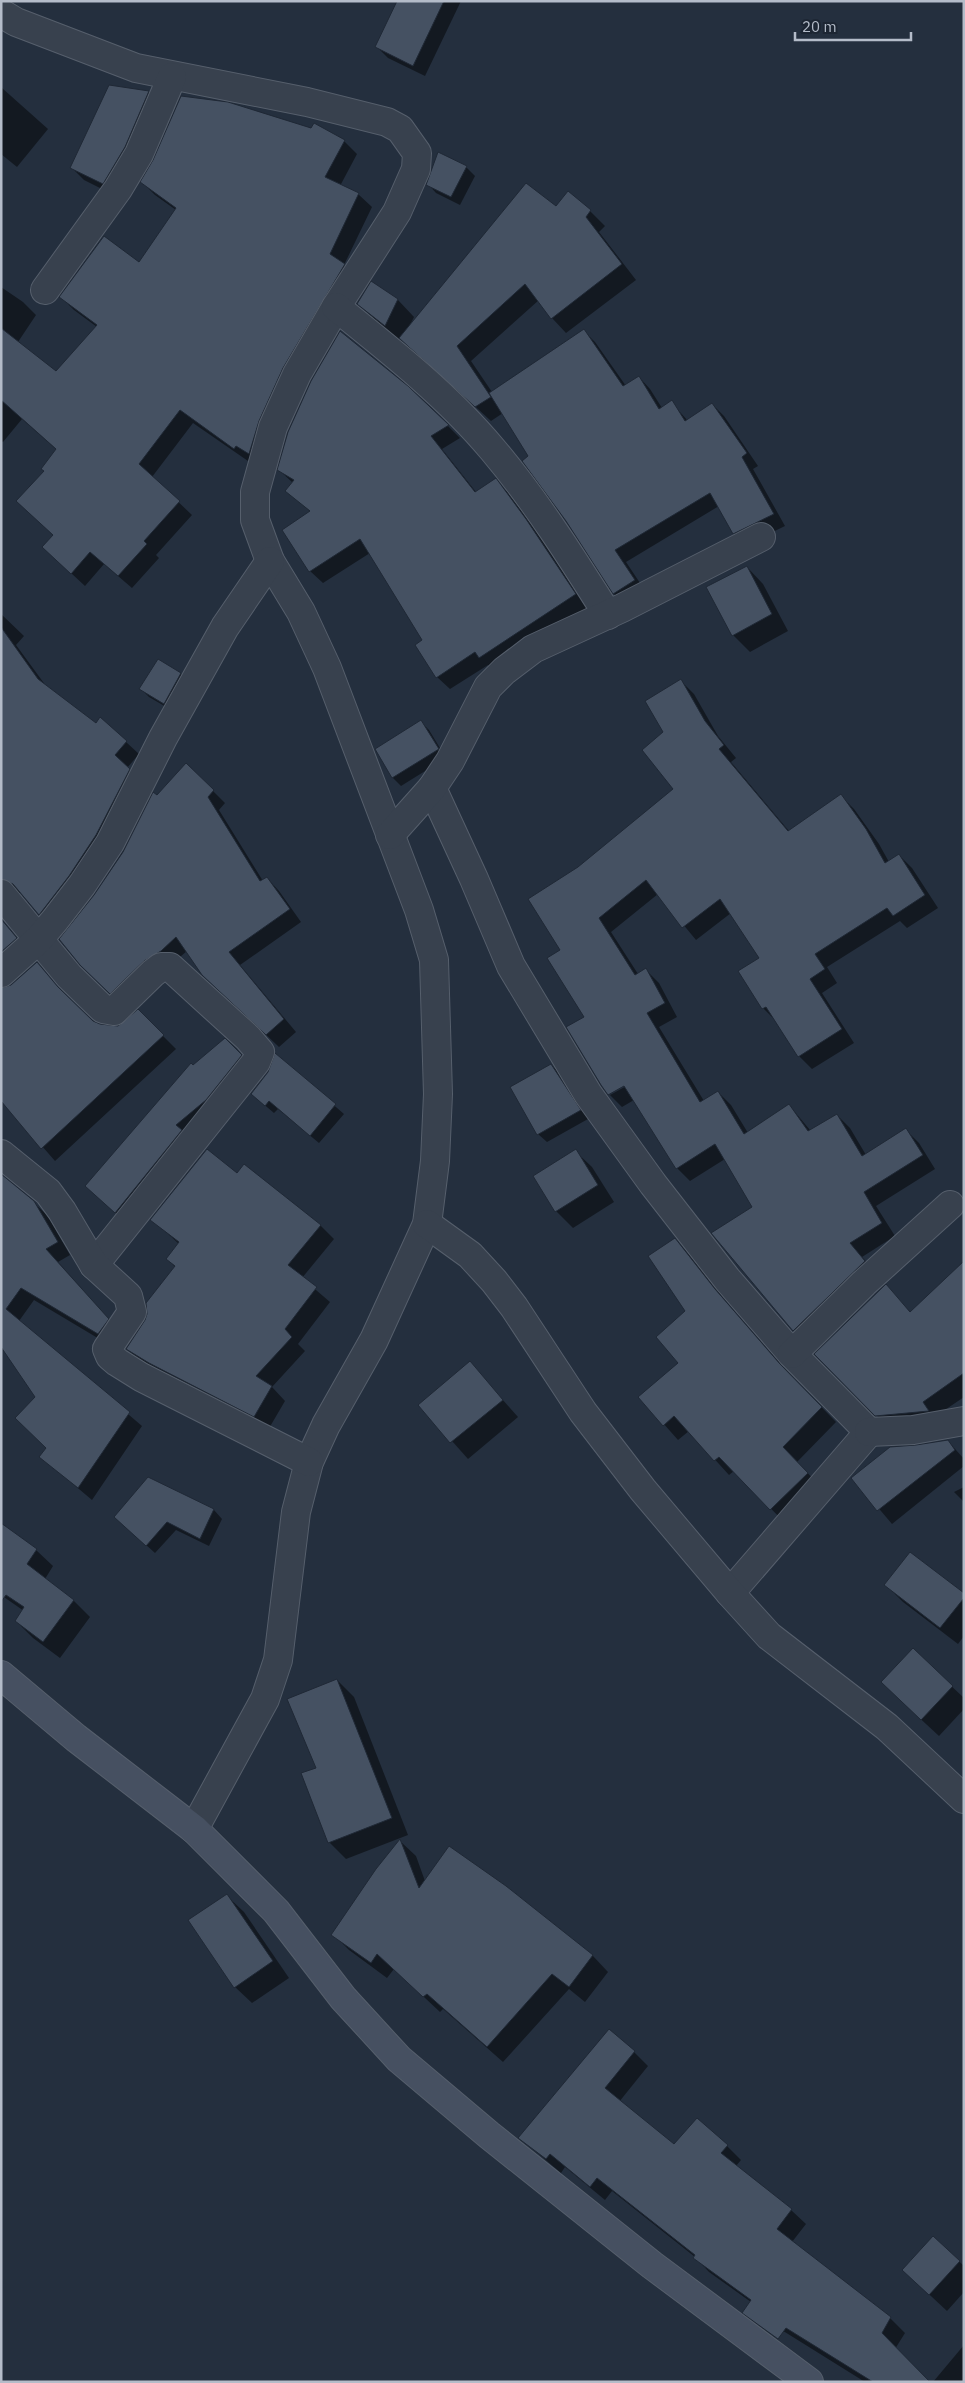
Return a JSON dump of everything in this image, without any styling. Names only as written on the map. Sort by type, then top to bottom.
[{"type":"street","points":[[1,14],[16,22],[136,68],[357,113],[387,122],[400,129],[417,153],[416,168],[401,204],[336,307],[297,374],[273,427],[260,466],[255,492],[255,520],[270,561],[301,612],[327,668],[419,910],[434,960],[438,1094],[435,1161],[427,1224],[374,1340],[347,1391],[326,1425],[308,1462],[296,1512],[278,1660],[265,1699],[194,1829]]},
{"type":"street","points":[[46,290],[118,189],[139,154],[172,76]]},
{"type":"street","points":[[336,307],[400,358],[492,448],[532,500],[608,615]]},
{"type":"street","points":[[390,835],[432,788],[450,761],[488,687],[504,671],[533,649],[608,615],[762,537]]},
{"type":"street","points":[[1,973],[39,939],[82,885],[110,843],[163,738],[224,627],[270,561]]},
{"type":"street","points":[[432,788],[511,966],[588,1094],[653,1184],[727,1279],[792,1354],[869,1432]]},
{"type":"street","points":[[1,894],[69,976],[103,1009],[108,1011],[120,1007],[160,967],[170,967],[254,1044],[260,1052],[256,1062],[94,1265]]},
{"type":"street","points":[[3,1159],[48,1192],[62,1211],[94,1265],[128,1296],[132,1312],[107,1349],[110,1356],[141,1377],[308,1462]]},
{"type":"street","points":[[792,1354],[864,1283],[950,1205]]},
{"type":"street","points":[[427,1224],[470,1255],[494,1281],[514,1307],[584,1412],[643,1490],[730,1593],[770,1636],[887,1727],[964,1799]]},
{"type":"street","points":[[730,1593],[869,1432],[913,1430],[964,1421]]},
{"type":"street","points":[[1,1675],[76,1738],[194,1829],[276,1911],[343,1998],[399,2059],[489,2135],[652,2265],[809,2382]]},
{"type":"building","points":[[397,1],[444,1],[413,66],[375,47]]},
{"type":"building","points":[[109,85],[149,91],[125,147],[103,184],[70,168]]},
{"type":"building","points":[[181,96],[228,102],[311,128],[314,123],[345,140],[325,177],[359,193],[330,254],[345,264],[283,368],[259,421],[249,454],[236,446],[234,449],[180,410],[139,464],[180,501],[144,541],[147,544],[118,576],[90,552],[71,574],[42,547],[53,535],[16,501],[44,471],[41,469],[56,449],[1,400],[1,328],[56,371],[97,325],[59,297],[104,236],[139,262],[176,208],[140,182],[153,160]]},
{"type":"building","points":[[438,152],[467,166],[451,197],[426,185]]},
{"type":"building","points":[[526,183],[556,206],[568,191],[591,210],[586,217],[622,264],[551,319],[525,284],[457,346],[491,397],[475,407],[399,338]]},
{"type":"building","points":[[371,281],[398,299],[385,326],[357,304]]},
{"type":"building","points":[[584,329],[623,386],[639,376],[659,409],[672,400],[685,421],[712,403],[747,453],[742,457],[774,514],[733,534],[710,493],[615,550],[635,580],[613,594],[566,521],[522,461],[528,456],[489,393]]},
{"type":"building","points":[[340,331],[408,386],[449,425],[431,436],[475,492],[496,478],[576,594],[479,658],[475,652],[436,678],[415,645],[422,640],[360,539],[309,572],[282,530],[310,511],[285,491],[294,480],[277,470],[288,432],[311,381]]},
{"type":"building","points":[[747,566],[772,614],[732,636],[706,587]]},
{"type":"building","points":[[1,627],[38,679],[96,723],[100,717],[127,741],[115,755],[130,769],[96,835],[69,876],[39,915],[13,884],[1,879]]},
{"type":"building","points":[[158,659],[181,673],[164,704],[139,689]]},
{"type":"building","points":[[681,679],[705,721],[724,745],[719,749],[788,831],[841,794],[866,829],[885,863],[899,854],[925,895],[893,916],[887,908],[815,954],[825,969],[810,979],[842,1029],[798,1057],[766,1007],[762,1009],[738,971],[759,958],[720,899],[682,928],[646,880],[599,918],[635,975],[646,968],[665,1003],[647,1013],[700,1102],[718,1091],[744,1134],[789,1104],[808,1131],[837,1114],[862,1156],[906,1128],[923,1155],[864,1192],[882,1223],[850,1243],[865,1261],[793,1331],[711,1233],[752,1207],[715,1144],[676,1169],[624,1086],[608,1095],[601,1085],[566,1027],[584,1017],[547,958],[560,950],[528,899],[578,867],[673,789],[642,750],[663,732],[645,701]]},
{"type":"building","points":[[421,720],[439,749],[392,778],[375,749]]},
{"type":"building","points":[[186,763],[214,790],[208,797],[260,881],[267,877],[290,909],[229,952],[284,1019],[266,1035],[202,975],[176,937],[161,951],[144,961],[110,994],[80,965],[59,939],[94,895],[123,852],[153,792],[157,795]]},
{"type":"building","points":[[1,919],[17,938],[1,952]]},
{"type":"building","points":[[37,962],[58,987],[93,1021],[100,1024],[118,1026],[138,1009],[164,1035],[41,1149],[1,1101],[1,988],[11,985]]},
{"type":"building","points":[[225,1038],[242,1055],[206,1100],[176,1125],[182,1130],[115,1213],[85,1186],[191,1063],[193,1065]]},
{"type":"building","points":[[275,1053],[336,1104],[310,1136],[269,1101],[265,1106],[251,1094],[268,1072]]},
{"type":"building","points":[[551,1064],[581,1110],[537,1135],[510,1087]]},
{"type":"building","points":[[207,1149],[237,1173],[244,1164],[321,1225],[288,1265],[317,1287],[285,1329],[292,1337],[256,1376],[272,1386],[254,1417],[149,1363],[126,1349],[145,1320],[147,1314],[146,1303],[175,1266],[166,1259],[179,1242],[150,1220]]},
{"type":"building","points":[[576,1149],[598,1185],[555,1212],[533,1176]]},
{"type":"building","points":[[1,1174],[34,1201],[58,1242],[46,1249],[109,1319],[98,1334],[21,1288],[6,1309],[130,1412],[78,1488],[39,1457],[46,1448],[15,1418],[35,1397],[1,1347]]},
{"type":"building","points":[[675,1238],[715,1289],[780,1364],[822,1407],[783,1447],[808,1473],[770,1510],[719,1457],[714,1461],[674,1416],[663,1426],[638,1397],[678,1363],[656,1337],[685,1311],[648,1256]]},
{"type":"building","points":[[964,1261],[964,1373],[923,1402],[929,1411],[875,1416],[814,1354],[886,1284],[910,1312]]},
{"type":"building","points":[[470,1361],[503,1400],[450,1443],[418,1405]]},
{"type":"building","points":[[948,1440],[955,1450],[877,1511],[851,1478],[890,1447]]},
{"type":"building","points":[[148,1477],[214,1509],[200,1539],[167,1522],[146,1546],[114,1517]]},
{"type":"building","points":[[1,1523],[37,1549],[27,1564],[74,1600],[43,1642],[15,1621],[24,1607],[6,1595],[1,1602]]},
{"type":"building","points":[[910,1552],[964,1593],[964,1598],[940,1628],[884,1585]]},
{"type":"building","points":[[913,1648],[953,1686],[921,1720],[881,1682]]},
{"type":"building","points":[[337,1679],[392,1818],[328,1843],[301,1773],[316,1768],[287,1699]]},
{"type":"building","points":[[400,1839],[419,1888],[449,1846],[506,1886],[593,1955],[569,1987],[552,1974],[487,2047],[427,1994],[423,1997],[377,1954],[371,1963],[331,1935],[376,1869]]},
{"type":"building","points":[[227,1894],[273,1961],[234,1988],[188,1920]]},
{"type":"building","points":[[609,2029],[635,2051],[605,2088],[674,2144],[697,2118],[728,2145],[721,2153],[792,2209],[777,2229],[891,2317],[882,2333],[930,2382],[873,2382],[786,2328],[778,2339],[742,2313],[751,2300],[693,2258],[695,2255],[597,2178],[590,2187],[550,2154],[546,2159],[518,2138]]},
{"type":"building","points":[[933,2236],[960,2261],[929,2295],[902,2270]]}]
